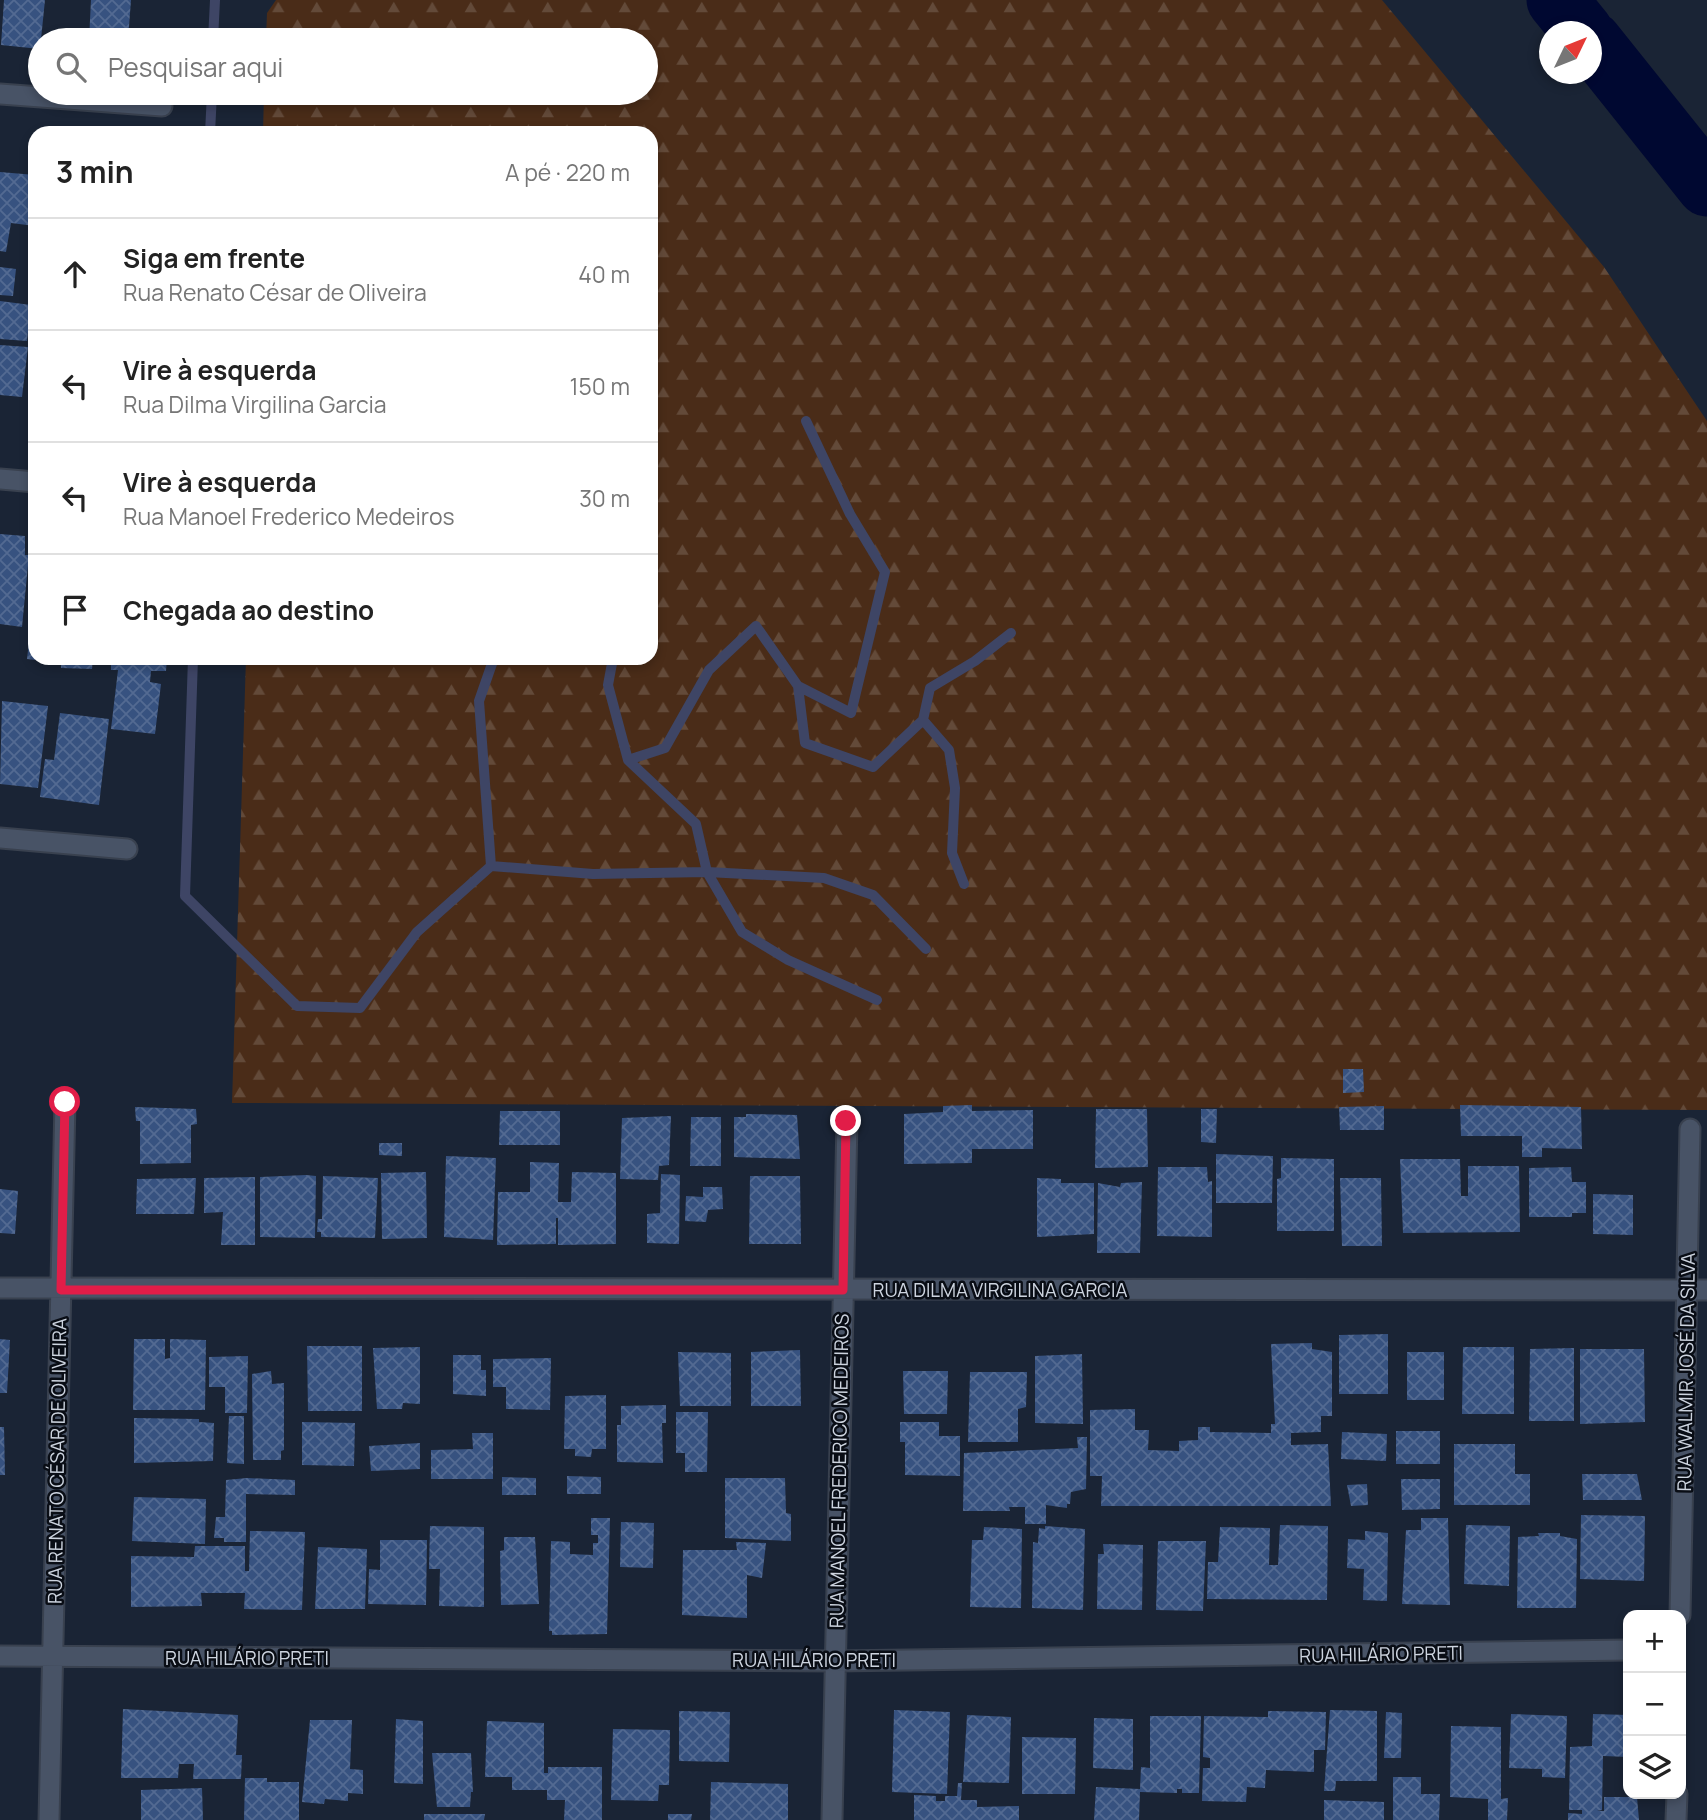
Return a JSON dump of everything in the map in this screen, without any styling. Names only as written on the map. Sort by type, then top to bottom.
[{"type":"street","points":[[0,94],[28,96]]},
{"type":"street","points":[[148,105],[162,106]]},
{"type":"street","points":[[0,479],[28,481]]},
{"type":"street","points":[[0,838],[127,849]]},
{"type":"street","name":"RUA RENATO CÉSAR DE OLIVEIRA","points":[[49,1820],[65,1102]]},
{"type":"street","name":"RUA MANOEL FREDERICO MEDEIROS","points":[[832,1820],[846,1121]]},
{"type":"street","name":"RUA WALMIR JOSÉ DA SILVA","points":[[1681,1610],[1697,1291],[1690,1129]]},
{"type":"street","name":"RUA DILMA VIRGILINA GARCIA","points":[[0,1288],[1697,1291]]},
{"type":"street","name":"RUA HILÁRIO PRETI","points":[[0,1656],[835,1661],[1623,1650]]},
{"type":"street","points":[[1676,1820],[1677,1799]]},
{"type":"green space","points":[[276,0],[1382,0],[1604,267],[1707,421],[1707,1110],[232,1103],[246,665],[658,665],[658,126],[263,126],[264,105],[658,105],[658,28],[266,28],[267,13]]},
{"type":"building","points":[[4,0],[45,0],[42,28],[28,28],[28,48],[1,45]]},
{"type":"building","points":[[91,0],[131,0],[129,28],[90,28]]},
{"type":"building","points":[[0,172],[28,174],[28,225],[11,223],[6,252],[0,251]]},
{"type":"building","points":[[0,267],[16,269],[13,296],[0,295]]},
{"type":"building","points":[[0,301],[28,305],[27,341],[0,339]]},
{"type":"building","points":[[0,345],[28,347],[22,397],[0,395]]},
{"type":"building","points":[[0,534],[25,536],[28,565],[22,627],[0,624]]},
{"type":"building","points":[[61,665],[92,665],[92,669],[61,668]]},
{"type":"building","points":[[111,665],[166,665],[166,671],[151,671],[150,682],[161,684],[155,734],[111,729],[118,670],[111,670]]},
{"type":"building","points":[[2,701],[48,706],[38,788],[0,784]]},
{"type":"building","points":[[60,713],[109,719],[99,805],[40,797],[45,759],[54,760]]},
{"type":"building","points":[[1343,1069],[1363,1069],[1364,1092],[1343,1093]]},
{"type":"building","points":[[972,1105],[972,1111],[1033,1110],[1033,1149],[972,1149],[972,1163],[904,1164],[904,1114],[943,1112],[943,1106]]},
{"type":"building","points":[[1460,1105],[1581,1107],[1582,1149],[1542,1148],[1542,1157],[1522,1157],[1522,1136],[1461,1136]]},
{"type":"building","points":[[1384,1106],[1384,1130],[1340,1130],[1339,1107]]},
{"type":"building","points":[[135,1107],[196,1109],[197,1124],[191,1125],[191,1163],[140,1164],[140,1121],[136,1121]]},
{"type":"building","points":[[1096,1109],[1147,1109],[1148,1167],[1095,1168]]},
{"type":"building","points":[[1201,1109],[1217,1109],[1216,1143],[1201,1142]]},
{"type":"building","points":[[500,1111],[560,1111],[560,1145],[499,1145]]},
{"type":"building","points":[[746,1114],[797,1115],[800,1159],[734,1157],[734,1117],[746,1117]]},
{"type":"building","points":[[671,1116],[669,1165],[659,1166],[658,1180],[620,1179],[622,1118]]},
{"type":"building","points":[[691,1117],[721,1117],[721,1166],[690,1166]]},
{"type":"building","points":[[379,1143],[402,1143],[402,1156],[379,1155]]},
{"type":"building","points":[[1216,1154],[1273,1156],[1272,1203],[1216,1203]]},
{"type":"building","points":[[446,1156],[496,1158],[493,1240],[444,1237]]},
{"type":"building","points":[[1281,1158],[1334,1159],[1334,1231],[1277,1231],[1277,1179],[1281,1178]]},
{"type":"building","points":[[1400,1159],[1460,1159],[1461,1196],[1468,1196],[1468,1166],[1519,1166],[1520,1232],[1403,1233]]},
{"type":"building","points":[[530,1162],[559,1163],[558,1202],[571,1202],[572,1172],[616,1173],[616,1244],[558,1245],[556,1218],[556,1244],[497,1245],[498,1192],[530,1192]]},
{"type":"building","points":[[1158,1167],[1207,1167],[1208,1182],[1212,1181],[1212,1237],[1157,1236]]},
{"type":"building","points":[[1571,1167],[1572,1182],[1586,1182],[1586,1213],[1572,1213],[1572,1217],[1529,1217],[1529,1168]]},
{"type":"building","points":[[426,1172],[427,1238],[382,1239],[381,1173]]},
{"type":"building","points":[[661,1174],[680,1175],[679,1244],[647,1243],[647,1214],[660,1213]]},
{"type":"building","points":[[316,1176],[315,1238],[260,1237],[260,1177]]},
{"type":"building","points":[[323,1176],[378,1178],[375,1238],[321,1237],[321,1232],[317,1232],[318,1219],[322,1219]]},
{"type":"building","points":[[750,1176],[800,1176],[801,1244],[749,1244]]},
{"type":"building","points":[[255,1177],[255,1245],[221,1245],[223,1212],[204,1213],[204,1178]]},
{"type":"building","points":[[196,1178],[194,1214],[136,1214],[137,1179]]},
{"type":"building","points":[[1037,1178],[1061,1179],[1061,1183],[1094,1183],[1094,1234],[1037,1237]]},
{"type":"building","points":[[1340,1178],[1381,1178],[1382,1246],[1342,1246]]},
{"type":"building","points":[[1142,1182],[1140,1253],[1097,1253],[1098,1183],[1120,1187],[1121,1183]]},
{"type":"building","points":[[703,1187],[722,1187],[723,1209],[708,1210],[706,1222],[685,1221],[686,1196],[703,1197]]},
{"type":"building","points":[[0,1189],[18,1191],[15,1234],[0,1233]]},
{"type":"building","points":[[1593,1194],[1633,1195],[1633,1235],[1593,1234]]},
{"type":"building","points":[[1388,1334],[1388,1394],[1339,1394],[1339,1335]]},
{"type":"building","points":[[0,1339],[10,1340],[7,1393],[0,1393]]},
{"type":"building","points":[[134,1339],[165,1339],[165,1359],[170,1358],[170,1339],[206,1340],[205,1410],[133,1410]]},
{"type":"building","points":[[1312,1343],[1312,1349],[1332,1352],[1332,1416],[1321,1416],[1321,1432],[1291,1433],[1291,1445],[1328,1444],[1331,1506],[1101,1506],[1102,1476],[1090,1476],[1090,1410],[1135,1409],[1135,1430],[1149,1430],[1148,1450],[1179,1451],[1179,1441],[1198,1440],[1198,1427],[1210,1427],[1210,1432],[1271,1433],[1271,1424],[1275,1424],[1271,1344]]},
{"type":"building","points":[[307,1346],[362,1346],[362,1411],[308,1411]]},
{"type":"building","points":[[420,1347],[420,1404],[403,1403],[402,1409],[377,1409],[373,1348]]},
{"type":"building","points":[[1463,1347],[1514,1347],[1514,1414],[1462,1414]]},
{"type":"building","points":[[1574,1348],[1574,1421],[1529,1421],[1530,1349]]},
{"type":"building","points":[[1580,1349],[1644,1349],[1645,1422],[1580,1424]]},
{"type":"building","points":[[800,1350],[801,1406],[751,1406],[751,1352]]},
{"type":"building","points":[[678,1352],[731,1353],[731,1406],[680,1406]]},
{"type":"building","points":[[1407,1352],[1444,1352],[1444,1400],[1407,1400]]},
{"type":"building","points":[[1082,1354],[1083,1424],[1035,1423],[1035,1356]]},
{"type":"building","points":[[453,1355],[481,1355],[481,1370],[486,1370],[486,1396],[453,1394]]},
{"type":"building","points":[[248,1356],[247,1413],[225,1413],[225,1387],[209,1387],[209,1357]]},
{"type":"building","points":[[551,1358],[550,1410],[506,1409],[506,1387],[493,1387],[493,1359]]},
{"type":"building","points":[[271,1371],[272,1384],[284,1383],[284,1450],[281,1451],[281,1460],[253,1460],[252,1374]]},
{"type":"building","points":[[903,1371],[948,1371],[947,1414],[904,1414]]},
{"type":"building","points":[[970,1372],[1027,1372],[1026,1407],[1018,1409],[1018,1442],[968,1442]]},
{"type":"building","points":[[606,1395],[606,1449],[592,1449],[591,1457],[575,1456],[575,1449],[564,1449],[565,1396]]},
{"type":"building","points":[[666,1405],[666,1423],[662,1423],[663,1463],[617,1462],[617,1425],[621,1425],[621,1406]]},
{"type":"building","points":[[676,1412],[708,1412],[707,1472],[685,1472],[685,1453],[676,1453]]},
{"type":"building","points":[[229,1416],[244,1416],[244,1464],[227,1463]]},
{"type":"building","points":[[134,1418],[199,1419],[199,1422],[214,1423],[213,1461],[134,1463]]},
{"type":"building","points":[[302,1422],[355,1423],[354,1466],[302,1465]]},
{"type":"building","points":[[900,1422],[939,1422],[939,1436],[960,1436],[960,1476],[905,1475],[905,1442],[900,1442]]},
{"type":"building","points":[[0,1427],[4,1427],[5,1475],[0,1475]]},
{"type":"building","points":[[1396,1431],[1440,1431],[1440,1464],[1396,1464]]},
{"type":"building","points":[[1342,1432],[1387,1434],[1386,1461],[1341,1459]]},
{"type":"building","points":[[472,1433],[493,1433],[493,1479],[431,1479],[431,1450],[473,1449]]},
{"type":"building","points":[[1077,1437],[1087,1437],[1086,1489],[1071,1492],[1067,1508],[1046,1505],[1046,1524],[1025,1524],[1025,1507],[1009,1507],[1010,1511],[963,1511],[964,1453],[1078,1448]]},
{"type":"building","points":[[420,1443],[420,1469],[371,1471],[369,1446]]},
{"type":"building","points":[[1454,1444],[1515,1444],[1515,1474],[1530,1474],[1530,1505],[1454,1505]]},
{"type":"building","points":[[1582,1474],[1637,1474],[1642,1500],[1583,1500]]},
{"type":"building","points":[[567,1476],[601,1477],[601,1494],[567,1494]]},
{"type":"building","points":[[502,1477],[536,1478],[536,1495],[502,1495]]},
{"type":"building","points":[[725,1478],[785,1478],[786,1513],[791,1514],[791,1541],[725,1538]]},
{"type":"building","points":[[1401,1479],[1440,1479],[1440,1509],[1402,1510]]},
{"type":"building","points":[[226,1480],[295,1480],[295,1495],[246,1494],[246,1542],[224,1542],[224,1538],[214,1538],[216,1517],[225,1517]]},
{"type":"building","points":[[1367,1484],[1368,1505],[1351,1506],[1347,1485]]},
{"type":"building","points":[[134,1497],[206,1499],[205,1544],[132,1541]]},
{"type":"building","points":[[1581,1515],[1645,1516],[1644,1581],[1580,1579]]},
{"type":"building","points":[[591,1518],[610,1518],[607,1634],[552,1635],[552,1631],[549,1631],[551,1541],[570,1542],[570,1554],[593,1555],[593,1543],[598,1543],[598,1535],[591,1535]]},
{"type":"building","points":[[1421,1518],[1448,1518],[1450,1605],[1402,1604],[1406,1530],[1421,1530]]},
{"type":"building","points":[[621,1522],[654,1523],[653,1568],[620,1567]]},
{"type":"building","points":[[1280,1525],[1328,1526],[1327,1600],[1207,1599],[1208,1562],[1218,1562],[1220,1527],[1270,1528],[1269,1565],[1278,1565]]},
{"type":"building","points":[[1466,1525],[1510,1526],[1509,1586],[1464,1584]]},
{"type":"building","points":[[430,1526],[484,1527],[484,1607],[439,1606],[440,1569],[429,1569]]},
{"type":"building","points":[[1045,1526],[1085,1529],[1083,1610],[1032,1608],[1033,1542],[1038,1543],[1039,1528],[1045,1529]]},
{"type":"building","points":[[984,1527],[1022,1529],[1021,1608],[970,1607],[972,1540],[983,1540]]},
{"type":"building","points":[[250,1531],[305,1532],[302,1610],[244,1609],[245,1593],[201,1593],[202,1606],[131,1607],[131,1556],[194,1557],[195,1546],[245,1546],[245,1571],[249,1571]]},
{"type":"building","points":[[1365,1531],[1388,1533],[1387,1601],[1363,1600],[1364,1569],[1347,1568],[1348,1539],[1365,1540]]},
{"type":"building","points":[[1538,1533],[1560,1533],[1560,1536],[1577,1539],[1576,1608],[1517,1608],[1518,1537],[1539,1536]]},
{"type":"building","points":[[504,1537],[535,1537],[539,1604],[501,1605],[500,1551],[504,1550]]},
{"type":"building","points":[[380,1540],[427,1540],[426,1605],[368,1604],[369,1569],[380,1570]]},
{"type":"building","points":[[1158,1541],[1206,1541],[1203,1611],[1156,1610]]},
{"type":"building","points":[[736,1542],[766,1543],[762,1578],[747,1575],[747,1618],[682,1615],[683,1550],[737,1550]]},
{"type":"building","points":[[1103,1544],[1143,1545],[1142,1610],[1097,1609],[1098,1554],[1104,1554]]},
{"type":"building","points":[[318,1547],[367,1549],[365,1609],[315,1609]]},
{"type":"building","points":[[123,1709],[238,1715],[236,1755],[242,1755],[241,1779],[193,1779],[194,1764],[179,1764],[178,1778],[121,1778]]},
{"type":"building","points":[[894,1710],[950,1712],[947,1794],[892,1792]]},
{"type":"building","points":[[1330,1710],[1377,1711],[1377,1781],[1336,1781],[1335,1791],[1324,1791]]},
{"type":"building","points":[[679,1711],[730,1712],[729,1762],[679,1761]]},
{"type":"building","points":[[1268,1711],[1326,1712],[1325,1750],[1314,1750],[1314,1772],[1266,1770],[1265,1788],[1247,1787],[1246,1802],[1202,1801],[1203,1768],[1210,1768],[1210,1758],[1203,1757],[1204,1716],[1268,1717]]},
{"type":"building","points":[[1386,1712],[1402,1713],[1401,1758],[1384,1758]]},
{"type":"building","points":[[1511,1714],[1567,1716],[1565,1778],[1542,1777],[1542,1769],[1509,1768]]},
{"type":"building","points":[[1593,1714],[1623,1715],[1623,1757],[1603,1756],[1602,1810],[1597,1811],[1604,1811],[1604,1797],[1637,1799],[1639,1820],[1568,1820],[1568,1813],[1582,1814],[1582,1810],[1569,1810],[1570,1747],[1592,1746]]},
{"type":"building","points":[[967,1715],[1011,1717],[1009,1783],[963,1782]]},
{"type":"building","points":[[1150,1716],[1201,1716],[1199,1793],[1182,1793],[1182,1789],[1177,1789],[1177,1793],[1140,1792],[1139,1820],[1094,1820],[1096,1787],[1140,1789],[1141,1767],[1150,1768]]},
{"type":"building","points":[[1094,1718],[1133,1719],[1133,1770],[1093,1768]]},
{"type":"building","points":[[396,1719],[423,1721],[423,1784],[394,1783]]},
{"type":"building","points":[[310,1720],[352,1720],[350,1769],[363,1770],[363,1794],[348,1793],[348,1801],[325,1799],[324,1804],[302,1802]]},
{"type":"building","points":[[487,1721],[544,1723],[544,1773],[548,1773],[548,1767],[602,1767],[602,1820],[564,1820],[565,1800],[547,1800],[547,1790],[512,1790],[512,1777],[485,1777]]},
{"type":"building","points":[[1451,1726],[1501,1727],[1501,1799],[1508,1798],[1507,1820],[1488,1820],[1488,1799],[1450,1797]]},
{"type":"building","points":[[613,1729],[670,1730],[669,1785],[659,1785],[658,1801],[611,1800]]},
{"type":"building","points":[[1022,1737],[1076,1738],[1075,1794],[1022,1794]]},
{"type":"building","points":[[432,1753],[471,1753],[473,1792],[470,1807],[437,1807]]},
{"type":"building","points":[[1393,1777],[1421,1777],[1421,1794],[1440,1794],[1439,1820],[1393,1820]]},
{"type":"building","points":[[245,1778],[267,1778],[267,1782],[299,1782],[299,1820],[244,1820]]},
{"type":"building","points":[[711,1782],[788,1784],[788,1820],[710,1820]]},
{"type":"building","points":[[958,1783],[962,1783],[961,1800],[977,1800],[977,1807],[1019,1806],[1019,1820],[914,1820],[914,1795],[936,1796],[936,1801],[945,1801],[945,1796],[957,1796]]},
{"type":"building","points":[[202,1788],[203,1820],[141,1820],[141,1790]]},
{"type":"building","points":[[1324,1800],[1384,1802],[1384,1820],[1324,1820]]},
{"type":"building","points":[[424,1814],[485,1814],[484,1820],[424,1820]]},
{"type":"building","points":[[668,1814],[692,1814],[691,1820],[668,1820]]},
{"type":"waterway","points":[[214,28],[215,0]]},
{"type":"waterway","points":[[1557,0],[1574,21]]},
{"type":"waterway","points":[[1602,55],[1707,186]]},
{"type":"waterway","points":[[210,126],[211,105]]},
{"type":"waterway","points":[[628,760],[665,748],[709,670],[756,626],[798,686],[851,713],[885,572],[850,514],[806,421]]},
{"type":"waterway","points":[[798,686],[805,743],[873,767],[923,720],[930,688],[975,661],[1011,633]]},
{"type":"waterway","points":[[193,665],[185,896],[297,1006],[360,1008],[417,932],[491,866],[593,874],[707,872],[824,878],[873,895],[926,949]]},
{"type":"waterway","points":[[491,866],[479,701],[492,665]]},
{"type":"waterway","points":[[612,665],[608,685],[628,760],[696,824],[707,872],[742,932],[788,960],[877,1000]]},
{"type":"waterway","points":[[923,720],[949,750],[955,788],[952,853],[964,884]]},
{"type":"route","points":[[65,1102],[61,1290],[843,1290],[846,1121]]}]
